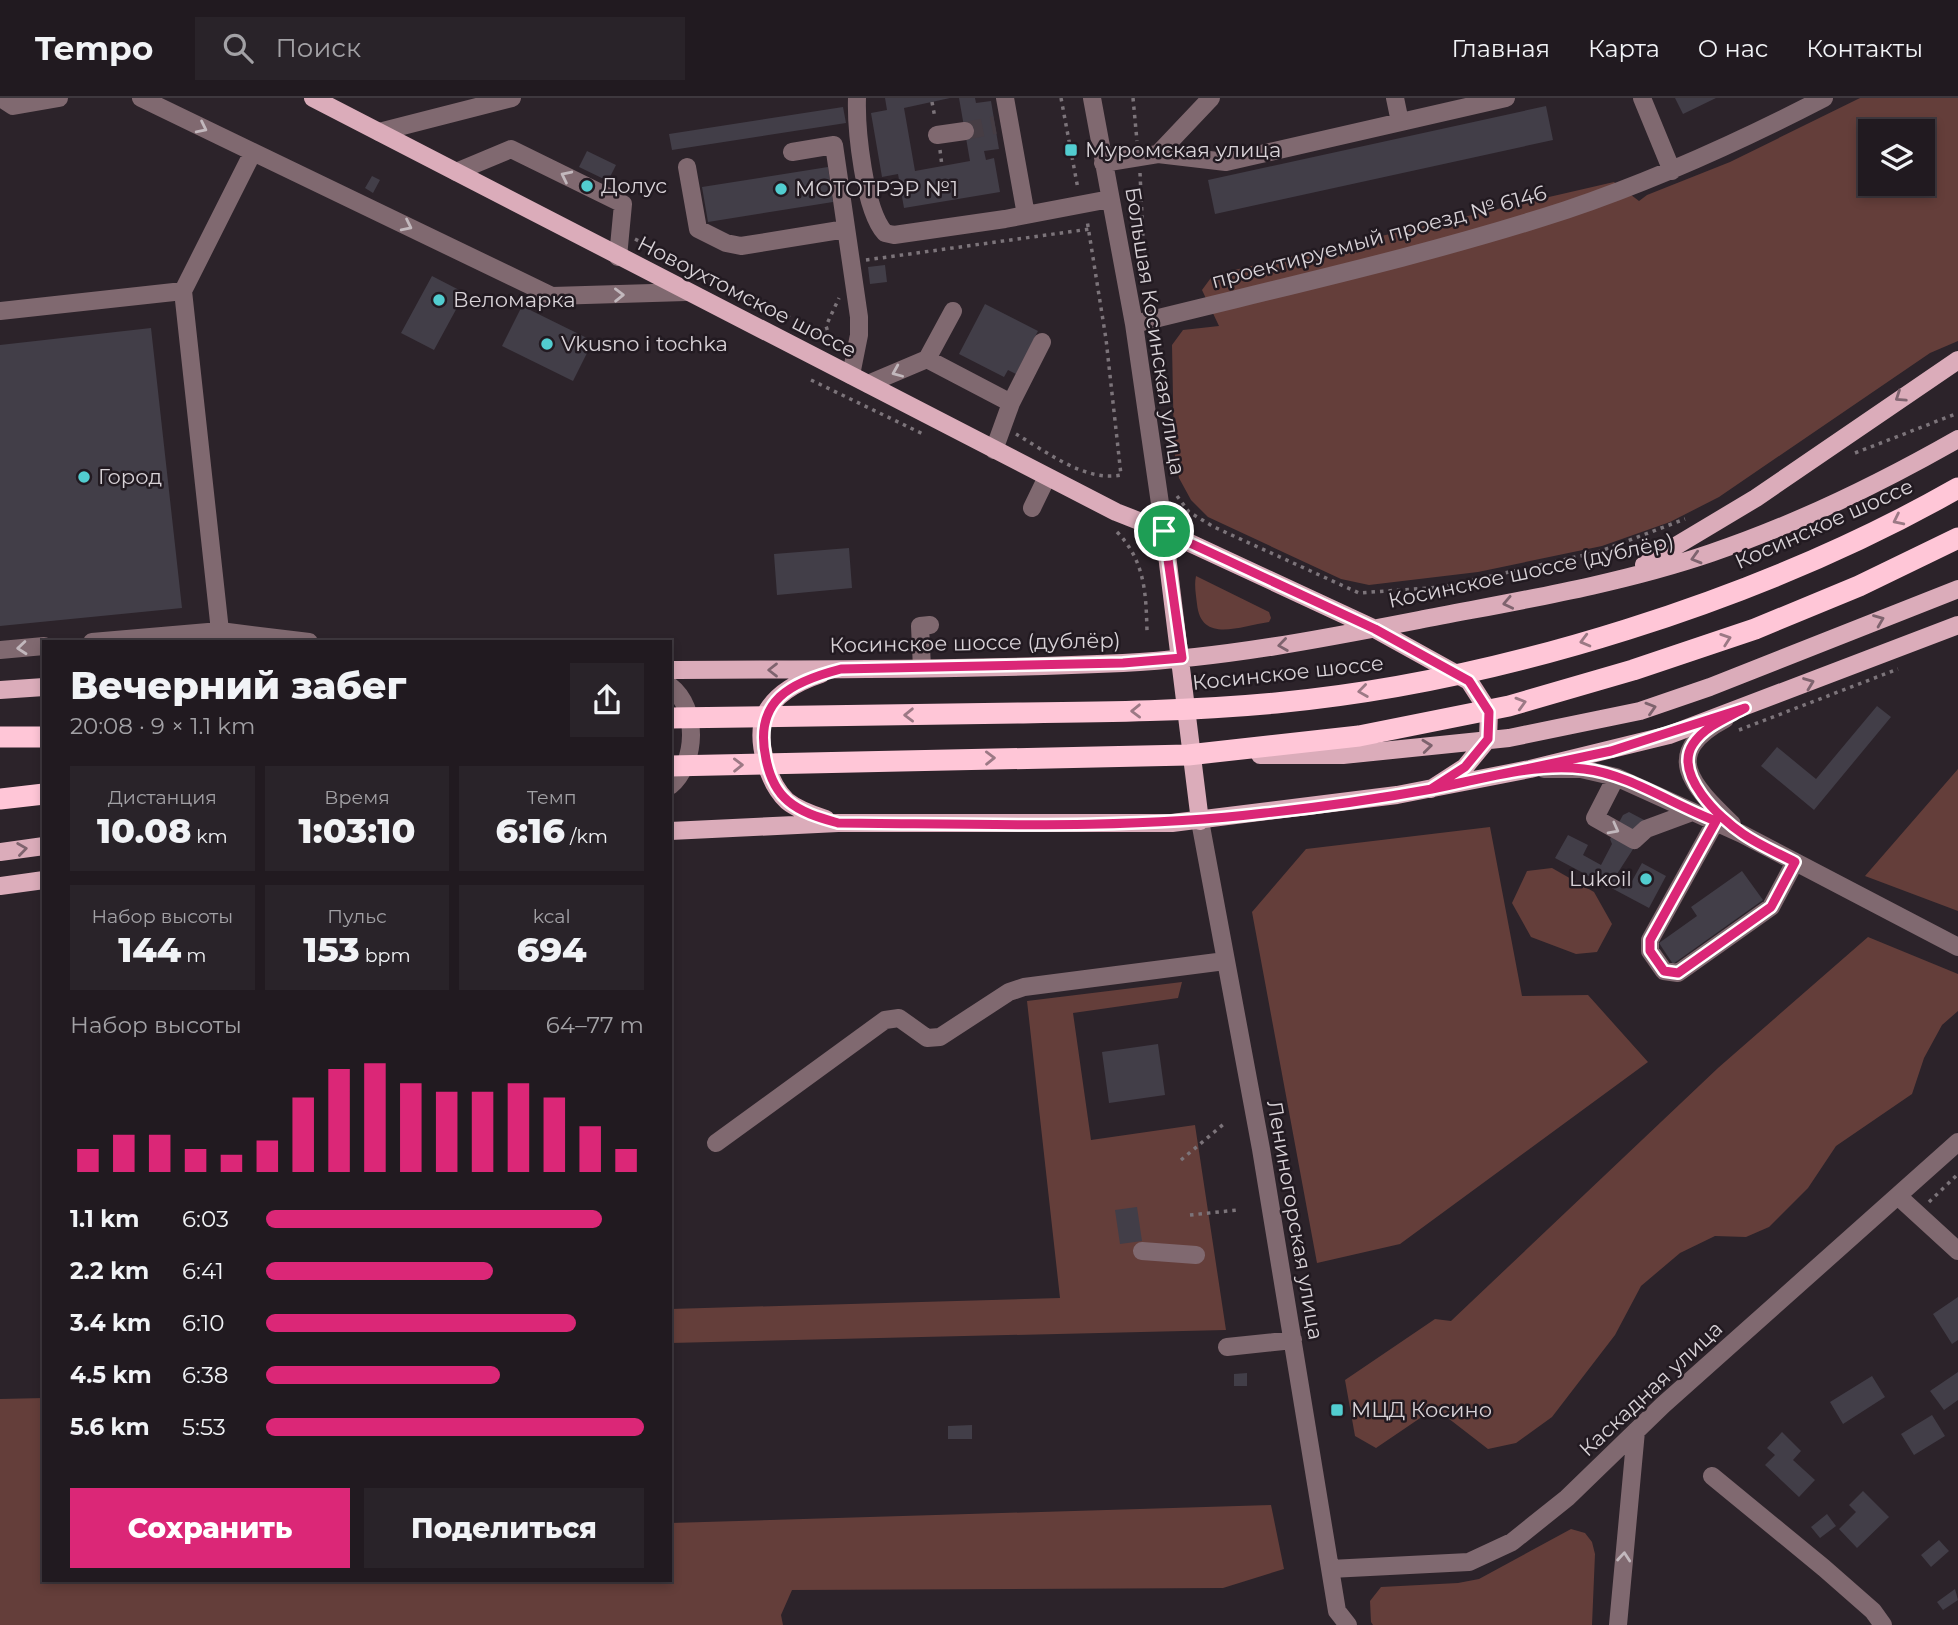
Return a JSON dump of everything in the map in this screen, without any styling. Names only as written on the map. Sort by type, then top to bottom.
[{"type":"highway","name":"Косинское шоссе","points":[[672,718],[1152,711],[1278,703],[1393,687],[1504,663],[1650,621],[1739,589],[1851,543],[1958,488]]},
{"type":"highway","points":[[672,766],[1188,755],[1359,736],[1509,706],[1661,661],[1755,629],[1836,596],[1958,538]]},
{"type":"highway","points":[[0,737],[42,738]]},
{"type":"highway","points":[[3,797],[42,794]]},
{"type":"main road","name":"Новоухтомское шоссе","points":[[313,98],[1046,477],[1116,512],[1164,531],[1375,629],[1469,681],[1489,712],[1488,739],[1465,767],[1431,789]]},
{"type":"main road","points":[[1618,579],[1756,498],[1958,360]]},
{"type":"main road","name":"Косинское шоссе (дублёр)","points":[[672,670],[1123,663],[1301,642],[1375,629],[1618,579],[1707,554],[1776,530],[1849,497],[1958,439]]},
{"type":"main road","points":[[1164,531],[1182,658],[1200,821]]},
{"type":"main road","points":[[1188,755],[1343,755],[1510,738],[1640,711],[1689,695],[1958,589]]},
{"type":"main road","points":[[672,831],[769,824],[1117,824],[1200,821],[1431,789],[1530,769],[1669,735],[1958,625]]},
{"type":"main road","points":[[838,823],[809,814],[787,801],[770,776],[762,742],[765,716],[778,699],[798,683],[841,669]]},
{"type":"main road","points":[[0,690],[42,687]]},
{"type":"main road","points":[[0,746],[42,738]]},
{"type":"main road","points":[[672,818],[769,824]]},
{"type":"main road","points":[[0,852],[42,846]]},
{"type":"main road","points":[[0,886],[42,880]]},
{"type":"street","points":[[1,98],[13,106],[60,98]]},
{"type":"street","points":[[141,98],[552,296],[687,292]]},
{"type":"street","points":[[379,132],[513,98]]},
{"type":"street","points":[[857,98],[875,217],[885,233],[894,235],[1110,199]]},
{"type":"street","points":[[1005,98],[1003,124],[1026,215]]},
{"type":"street","name":"Большая Косинская улица","points":[[1092,98],[1134,324],[1164,531]]},
{"type":"street","points":[[1158,154],[1210,98]]},
{"type":"street","points":[[1395,98],[1400,122]]},
{"type":"street","points":[[1104,163],[1158,154],[1226,162],[1506,98]]},
{"type":"street","points":[[1642,98],[1672,171]]},
{"type":"street","name":"проектируемый проезд № 6146","points":[[1134,324],[1476,238],[1568,209],[1672,171],[1824,98]]},
{"type":"street","points":[[937,135],[965,131]]},
{"type":"street","points":[[792,152],[834,145],[859,317],[851,375]]},
{"type":"street","points":[[456,172],[511,149],[624,204],[618,257]]},
{"type":"street","points":[[220,631],[184,291],[253,152]]},
{"type":"street","points":[[687,167],[698,229],[726,243],[741,246],[846,229]]},
{"type":"street","points":[[0,311],[184,291]]},
{"type":"street","points":[[868,384],[927,359],[953,311]]},
{"type":"street","points":[[994,450],[1011,403],[1042,342]]},
{"type":"street","points":[[927,359],[1011,403]]},
{"type":"street","points":[[1031,508],[1046,477]]},
{"type":"street","points":[[922,668],[920,626],[930,625]]},
{"type":"street","points":[[115,640],[220,631],[293,640]]},
{"type":"street","points":[[0,650],[42,646]]},
{"type":"street","points":[[672,688],[682,695],[691,721],[691,743],[681,777],[672,784]]},
{"type":"street","points":[[1742,834],[1694,784],[1686,765],[1692,746],[1701,734],[1745,708]]},
{"type":"street","points":[[1530,769],[1581,769],[1616,777],[1716,821],[1958,947]]},
{"type":"street","points":[[1616,777],[1595,818],[1634,840],[1646,829],[1692,812]]},
{"type":"street","name":"Лениногорская улица","points":[[1200,821],[1293,1340],[1330,1569],[1335,1616]]},
{"type":"street","points":[[1716,821],[1650,940],[1650,951],[1664,971],[1678,973],[1771,907],[1795,862]]},
{"type":"street","points":[[716,1143],[885,1020],[898,1018],[927,1038],[940,1037],[1009,992],[1024,987],[1225,961]]},
{"type":"street","name":"Каскадная улица","points":[[1330,1569],[1456,1563],[1496,1552],[1541,1520],[1636,1431],[1958,1142]]},
{"type":"street","points":[[1899,1197],[1958,1251]]},
{"type":"street","points":[[1142,1251],[1196,1255]]},
{"type":"street","points":[[1227,1347],[1293,1340]]},
{"type":"street","points":[[1618,1625],[1636,1431]]},
{"type":"street","points":[[1712,1476],[1824,1567],[1873,1611],[1883,1625]]},
{"type":"path","points":[[1002,426],[1088,473],[1108,478],[1121,475],[1121,447],[1090,229],[1082,204],[1061,98]]},
{"type":"path","points":[[1133,98],[1146,294]]},
{"type":"path","points":[[850,262],[1090,229]]},
{"type":"path","points":[[621,232],[856,352]]},
{"type":"path","points":[[830,338],[826,326],[836,303],[843,293],[854,289]]},
{"type":"path","points":[[1842,458],[1958,413]]},
{"type":"path","points":[[1175,486],[1177,496],[1189,513],[1359,593],[1442,587],[1598,552],[1688,517]]},
{"type":"path","points":[[1114,530],[1131,550],[1146,583],[1147,631]]},
{"type":"path","points":[[1731,733],[1908,665]]},
{"type":"path","points":[[1181,1160],[1225,1123]]},
{"type":"path","points":[[1916,1213],[1958,1174]]},
{"type":"path","points":[[1190,1215],[1238,1209]]},
{"type":"shaded area","points":[[1860,98],[1958,98],[1958,341],[1930,353],[1719,497],[1670,522],[1602,546],[1478,572],[1369,585],[1341,579],[1208,517],[1191,500],[1179,478],[1174,450],[1172,345],[1183,330],[1219,326],[1202,290],[1213,275],[1614,182],[1639,201],[1647,195],[1730,162]]},
{"type":"shaded area","points":[[1196,576],[1269,612],[1269,622],[1224,630],[1206,624],[1200,616],[1197,604]]},
{"type":"shaded area","points":[[1958,769],[1958,911],[1865,876]]},
{"type":"shaded area","points":[[1490,827],[1522,996],[1588,995],[1648,1062],[1400,1244],[1317,1263],[1252,912],[1306,849]]},
{"type":"shaded area","points":[[1552,868],[1594,892],[1612,924],[1597,952],[1576,954],[1531,937],[1512,903],[1527,871]]},
{"type":"shaded area","points":[[1868,937],[1958,974],[1958,1011],[1942,1025],[1924,1058],[1912,1094],[1836,1146],[1808,1188],[1769,1227],[1746,1237],[1715,1236],[1680,1253],[1641,1286],[1615,1335],[1552,1417],[1516,1443],[1488,1449],[1435,1408],[1376,1448],[1355,1436],[1345,1380],[1435,1319],[1451,1321],[1718,1068]]},
{"type":"shaded area","points":[[1182,982],[1178,998],[1073,1013],[1091,1140],[1195,1125],[1226,1330],[672,1343],[672,1309],[1060,1298],[1027,1001]]},
{"type":"shaded area","points":[[42,1398],[42,1582],[672,1582],[672,1523],[1271,1505],[1284,1569],[1223,1588],[792,1590],[781,1615],[783,1625],[0,1625],[0,1399]]},
{"type":"shaded area","points":[[1571,1529],[1585,1533],[1592,1542],[1595,1554],[1592,1625],[1373,1625],[1371,1622],[1370,1601],[1381,1587],[1458,1583],[1479,1579]]},
{"type":"building","points":[[885,98],[950,98],[904,108],[915,171],[970,161],[959,98],[975,98],[976,103],[991,101],[999,149],[984,151],[986,160],[994,158],[1000,192],[904,208],[898,174],[882,177],[871,113],[887,110]]},
{"type":"building","points":[[1675,98],[1716,98],[1683,114]]},
{"type":"building","points":[[1546,106],[1553,140],[1215,214],[1208,180]]},
{"type":"building","points":[[843,107],[846,123],[672,150],[669,134]]},
{"type":"building","points":[[587,151],[616,165],[608,181],[579,167]]},
{"type":"building","points":[[828,167],[833,202],[708,222],[702,187]]},
{"type":"building","points":[[372,176],[380,180],[373,193],[365,188]]},
{"type":"building","points":[[885,265],[887,282],[870,284],[868,267]]},
{"type":"building","points":[[432,276],[465,293],[434,350],[401,333]]},
{"type":"building","points":[[985,304],[1038,331],[1016,374],[1008,370],[1004,377],[959,354]]},
{"type":"building","name":"Vkusno i tochka","points":[[522,306],[593,341],[573,381],[502,346]]},
{"type":"building","name":"Город","points":[[151,328],[182,608],[0,626],[0,345]]},
{"type":"building","points":[[849,548],[852,588],[777,595],[774,554]]},
{"type":"building","points":[[1877,706],[1891,717],[1814,810],[1761,766],[1777,747],[1816,779]]},
{"type":"building","points":[[1629,812],[1646,821],[1646,829],[1617,874],[1632,881],[1642,863],[1666,876],[1649,908],[1555,858],[1568,835],[1588,845],[1583,855],[1601,865],[1612,844],[1610,839],[1623,815]]},
{"type":"building","points":[[1742,871],[1763,900],[1673,964],[1659,943],[1697,916],[1691,907]]},
{"type":"building","points":[[1158,1044],[1165,1095],[1109,1103],[1102,1052]]},
{"type":"building","points":[[1137,1207],[1142,1241],[1120,1244],[1115,1210]]},
{"type":"building","points":[[1958,1297],[1958,1340],[1952,1344],[1933,1314]]},
{"type":"building","points":[[1958,1372],[1958,1400],[1944,1410],[1930,1391]]},
{"type":"building","points":[[1247,1373],[1247,1386],[1234,1386],[1234,1374]]},
{"type":"building","points":[[1872,1376],[1885,1397],[1843,1424],[1830,1402]]},
{"type":"building","points":[[1932,1415],[1945,1436],[1914,1455],[1901,1434]]},
{"type":"building","points":[[972,1425],[972,1439],[948,1439],[948,1426]]},
{"type":"building","points":[[1782,1432],[1801,1451],[1793,1460],[1815,1480],[1799,1497],[1765,1465],[1775,1455],[1767,1448]]},
{"type":"building","points":[[1863,1491],[1889,1517],[1857,1548],[1839,1529],[1856,1512],[1849,1505]]},
{"type":"building","points":[[1827,1514],[1836,1526],[1820,1538],[1811,1527]]},
{"type":"building","points":[[1939,1540],[1949,1551],[1931,1567],[1921,1555]]},
{"type":"building","points":[[1955,1589],[1958,1600],[1943,1610],[1937,1602]]},
{"type":"tunnel","points":[[965,131],[995,125]]},
{"type":"place","name":"Муромская улица","points":[[1071,150]]},
{"type":"place","name":"Долус","points":[[587,186]]},
{"type":"place","name":"МОТОТРЭР №1","points":[[781,189]]},
{"type":"place","name":"Веломарка","points":[[439,300]]},
{"type":"place","name":"Vkusno i tochka","points":[[547,344]]},
{"type":"place","name":"Город","points":[[84,477]]},
{"type":"place","name":"Lukoil","points":[[1646,879]]},
{"type":"place","name":"МЦД Косино","points":[[1337,1410]]},
{"type":"route","points":[[1164,531],[1182,658],[1123,663],[841,669],[819,675],[798,683],[778,699],[765,716],[762,742],[770,776],[787,801],[809,814],[838,823],[1117,824],[1200,821],[1397,795],[1431,789],[1530,769],[1581,769],[1616,777],[1716,821],[1650,940],[1650,951],[1664,971],[1678,973],[1771,907],[1795,862],[1742,834],[1703,796],[1694,784],[1686,765],[1687,755],[1701,734],[1745,708],[1669,735],[1611,751],[1431,789],[1465,767],[1488,739],[1489,712],[1469,681],[1375,629],[1164,531]]}]
